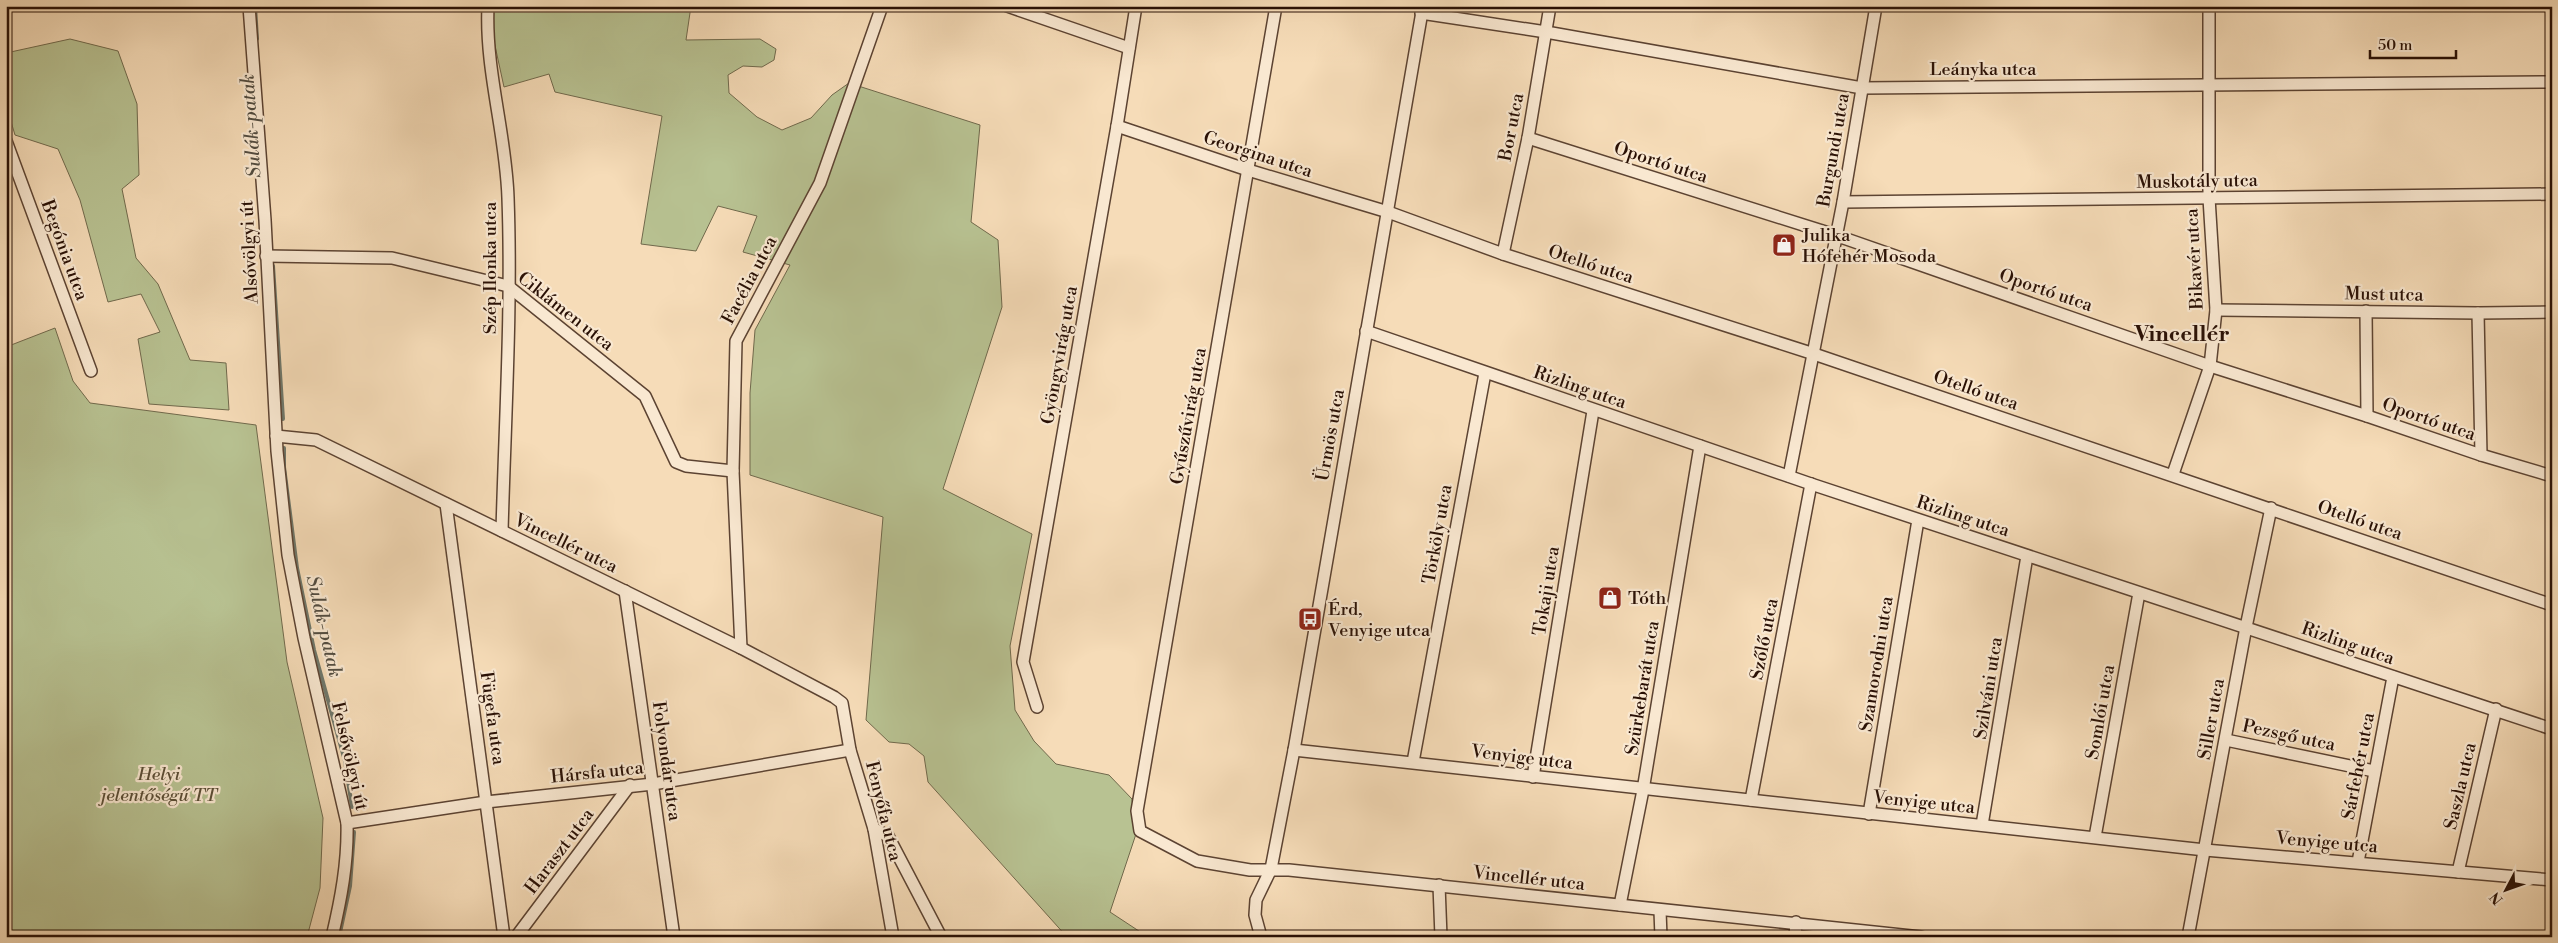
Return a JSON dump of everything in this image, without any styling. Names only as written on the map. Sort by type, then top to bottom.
[{"type":"street","name":"Alsóvölgyi út","points":[[249,6],[276,436]]},
{"type":"street","name":"Szép Ilonka utca","points":[[488,6],[488,51],[508,196],[508,286],[502,531]]},
{"type":"street","name":"Facélia utca","points":[[740,648],[733,471],[736,341],[820,183],[882,6]]},
{"type":"street","points":[[1008,6],[1129,48]]},
{"type":"street","name":"Gyöngyvirág utca","points":[[1037,707],[1023,662],[1117,126],[1136,6]]},
{"type":"street","name":"Gyűszűvirág utca","points":[[1140,831],[1137,811],[1276,6]]},
{"type":"street","name":"Bor utca","points":[[1503,254],[1528,138],[1550,6]]},
{"type":"street","name":"Burgundi utca","points":[[1789,476],[1843,202],[1876,6]]},
{"type":"street","name":"Bikavér utca","points":[[2173,474],[2210,366],[2216,310],[2209,198],[2209,6]]},
{"type":"street","name":"Leányka utca","points":[[1422,10],[1862,88],[2552,82]]},
{"type":"street","name":"Ürmös utca","points":[[1261,937],[1255,915],[1256,900],[1271,869],[1294,750],[1422,10]]},
{"type":"street","name":"Georgina utca","points":[[1117,126],[1248,170],[1388,212]]},
{"type":"street","name":"Oportó utca","points":[[1528,138],[1835,235],[2210,366],[2481,455],[2552,476]]},
{"type":"street","name":"Begónia utca","points":[[6,141],[91,371]]},
{"type":"street","name":"Muskotály utca","points":[[1843,202],[2552,194]]},
{"type":"street","name":"Otelló utca","points":[[1388,212],[1503,254],[1814,354],[2173,474],[2552,605]]},
{"type":"street","name":"Ciklámen utca","points":[[266,256],[392,258],[508,286],[644,396],[676,462],[686,466],[733,471]]},
{"type":"street","name":"Must utca","points":[[2216,310],[2552,312]]},
{"type":"street","points":[[2366,311],[2367,416]]},
{"type":"street","points":[[2478,313],[2481,455]]},
{"type":"street","name":"Rizling utca","points":[[1366,331],[1593,411],[2552,729]]},
{"type":"street","name":"Törköly utca","points":[[1413,762],[1485,373]]},
{"type":"street","name":"Tokaji utca","points":[[1533,776],[1593,411]]},
{"type":"street","name":"Vincellér utca","points":[[276,436],[316,440],[740,648],[834,697]]},
{"type":"street","name":"Felsővölgyi út","points":[[276,436],[290,564],[304,638],[347,823],[348,854],[342,898],[332,937]]},
{"type":"street","name":"Szürkebarát utca","points":[[1620,905],[1643,790],[1700,446]]},
{"type":"street","name":"Szőlő utca","points":[[1751,800],[1811,484]]},
{"type":"street","name":"Fügefa utca","points":[[446,504],[504,937]]},
{"type":"street","name":"Siller utca","points":[[2188,937],[2246,627],[2271,508]]},
{"type":"street","name":"Szamorodni utca","points":[[1869,814],[1918,520]]},
{"type":"street","name":"Szilváni utca","points":[[1982,825],[2027,556]]},
{"type":"street","name":"Folyondár utca","points":[[625,591],[674,937]]},
{"type":"street","name":"Somlói utca","points":[[2095,837],[2140,593]]},
{"type":"street","name":"Sárfehér utca","points":[[2358,862],[2393,677]]},
{"type":"street","name":"Fenyőfa utca","points":[[834,697],[842,703],[850,750],[874,829],[893,937]]},
{"type":"street","name":"Saszla utca","points":[[2458,872],[2496,709]]},
{"type":"street","name":"Pezsgő utca","points":[[2226,740],[2374,771]]},
{"type":"street","name":"Hársfa utca","points":[[347,823],[486,802],[653,784],[850,750]]},
{"type":"street","name":"Venyige utca","points":[[1294,750],[1413,762],[1643,790],[1751,800],[2205,850],[2552,880]]},
{"type":"street","name":"Haraszt utca","points":[[516,937],[630,785]]},
{"type":"street","points":[[874,829],[888,836],[941,937]]},
{"type":"street","name":"Vincellér utca","points":[[1140,831],[1197,861],[1250,870],[1271,869],[1439,885],[1660,911],[1796,922],[1921,937]]},
{"type":"street","points":[[1439,885],[1441,937]]},
{"type":"street","points":[[1660,911],[1661,937]]},
{"type":"street","points":[[1795,937],[1796,922]]},
{"type":"green space","points":[[494,6],[691,6],[686,40],[760,39],[776,49],[774,60],[762,67],[743,66],[728,75],[729,93],[757,117],[782,130],[811,118],[832,95],[849,83],[980,125],[971,222],[998,240],[1002,307],[943,489],[1032,534],[1010,646],[1015,710],[1034,741],[1056,764],[1109,775],[1132,799],[1136,834],[1110,912],[1148,937],[1067,937],[928,782],[924,756],[909,744],[889,742],[866,720],[883,517],[750,475],[750,393],[755,330],[790,265],[743,252],[757,216],[718,206],[696,251],[641,244],[662,116],[555,92],[549,74],[504,87],[492,32]]},
{"type":"green space","points":[[70,39],[118,51],[137,104],[139,175],[122,189],[136,258],[158,284],[190,360],[226,363],[229,410],[149,404],[138,339],[160,332],[141,294],[108,302],[80,200],[58,149],[15,135],[6,105],[6,53]]},
{"type":"green space","name":"Helyi jelentőségű TT","points":[[55,328],[73,381],[90,403],[256,425],[287,662],[323,818],[320,888],[307,937],[6,937],[6,347]]},
{"type":"waterway","name":"Sulák-patak","points":[[255,6],[257,39]]},
{"type":"waterway","name":"Sulák-patak","points":[[273,266],[283,419]]},
{"type":"waterway","name":"Sulák-patak","points":[[284,448],[284,467],[297,568],[314,650],[345,761],[352,807]]},
{"type":"waterway","name":"Sulák-patak","points":[[339,937],[350,886],[354,832]]},
{"type":"place","name":"Julika Hófehér Mosoda","points":[[1784,245]]},
{"type":"place","name":"Tóth","points":[[1610,598]]},
{"type":"place","name":"Érd, Venyige utca","points":[[1310,619]]},
{"type":"district","name":"Vincellér","points":[[2182,333]]}]
